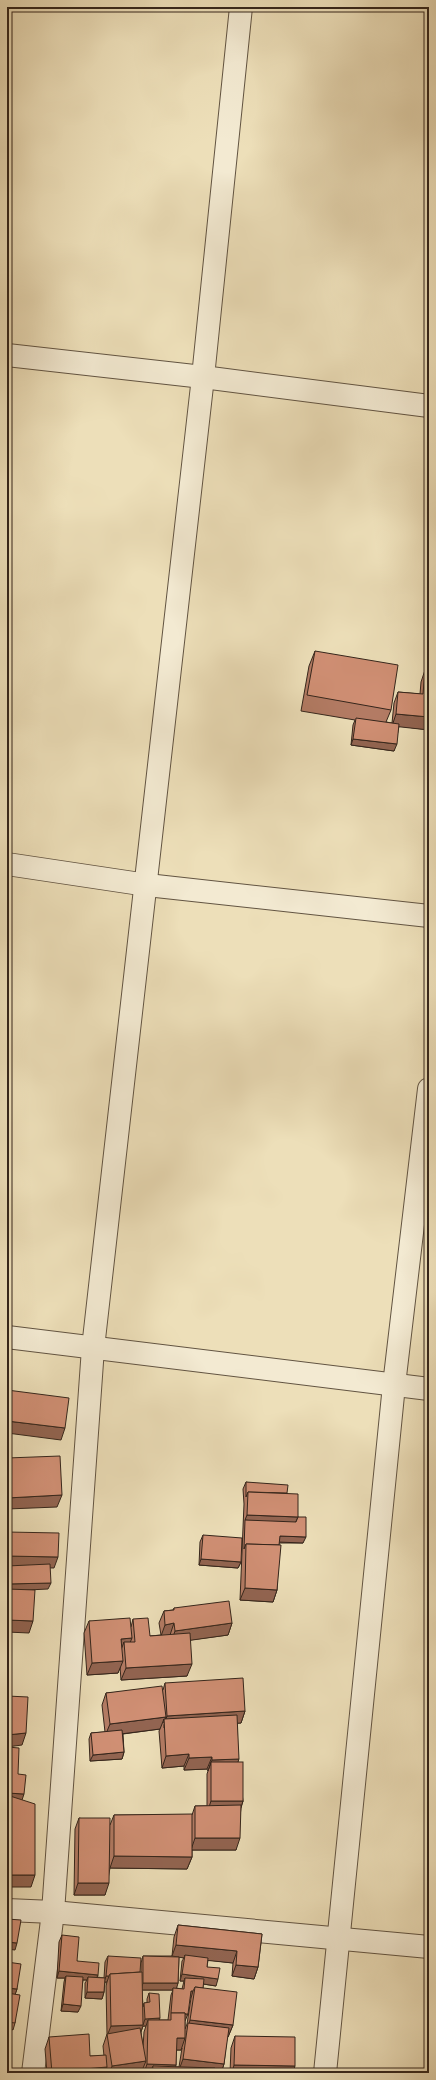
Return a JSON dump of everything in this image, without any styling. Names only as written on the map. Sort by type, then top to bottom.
[{"type":"street","points":[[33,2073],[53,1912],[93,1348],[147,885],[203,376],[241,7]]},
{"type":"street","points":[[7,355],[203,376],[429,406]]},
{"type":"street","points":[[7,864],[147,885],[429,916]]},
{"type":"street","points":[[325,2073],[394,1385],[429,1089]]},
{"type":"street","points":[[7,1337],[429,1389]]},
{"type":"street","points":[[7,1910],[53,1912],[339,1940],[429,1947]]},
{"type":"building","points":[[315,651],[398,665],[391,710],[307,695]]},
{"type":"building","points":[[425,670],[429,671],[429,717],[396,714],[398,692],[423,694]]},
{"type":"building","points":[[356,718],[399,724],[397,744],[353,739]]},
{"type":"building","points":[[7,1390],[69,1398],[65,1428],[7,1421]]},
{"type":"building","points":[[60,1456],[62,1495],[7,1498],[7,1458]]},
{"type":"building","points":[[246,1482],[288,1485],[287,1493],[248,1492],[246,1497]]},
{"type":"building","points":[[248,1492],[298,1494],[298,1517],[247,1515]]},
{"type":"building","points":[[298,1517],[306,1517],[306,1537],[280,1536],[279,1545],[246,1544],[244,1549],[245,1520],[296,1522]]},
{"type":"building","points":[[7,1532],[59,1533],[58,1557],[7,1556]]},
{"type":"building","points":[[203,1535],[242,1538],[241,1562],[201,1559]]},
{"type":"building","points":[[246,1544],[281,1545],[277,1590],[245,1588]]},
{"type":"building","points":[[50,1564],[51,1583],[7,1584],[7,1566]]},
{"type":"building","points":[[7,1589],[35,1590],[33,1621],[7,1620]]},
{"type":"building","points":[[229,1601],[232,1623],[175,1631],[174,1623],[165,1625],[164,1611],[174,1610],[174,1608]]},
{"type":"building","points":[[130,1618],[132,1638],[121,1639],[123,1661],[92,1663],[89,1621]]},
{"type":"building","points":[[148,1618],[150,1636],[190,1633],[192,1664],[126,1668],[124,1642],[135,1642],[133,1619]]},
{"type":"building","points":[[243,1678],[245,1711],[167,1716],[165,1683]]},
{"type":"building","points":[[162,1686],[166,1717],[110,1724],[106,1693]]},
{"type":"building","points":[[7,1696],[28,1697],[26,1733],[7,1735]]},
{"type":"building","points":[[237,1715],[239,1759],[212,1760],[212,1757],[189,1758],[189,1754],[166,1756],[164,1719]]},
{"type":"building","points":[[122,1730],[124,1752],[93,1755],[91,1733]]},
{"type":"building","points":[[7,1747],[19,1748],[18,1774],[26,1775],[24,1794],[7,1793]]},
{"type":"building","points":[[211,1762],[243,1762],[243,1801],[211,1801]]},
{"type":"building","points":[[7,1795],[35,1804],[35,1875],[7,1875]]},
{"type":"building","points":[[241,1805],[240,1838],[195,1838],[195,1806]]},
{"type":"building","points":[[192,1814],[192,1857],[114,1856],[114,1815]]},
{"type":"building","points":[[79,1818],[110,1818],[109,1883],[78,1883]]},
{"type":"building","points":[[7,1919],[21,1920],[17,1943],[7,1942]]},
{"type":"building","points":[[178,1925],[262,1934],[258,1967],[236,1965],[237,1951],[176,1945]]},
{"type":"building","points":[[62,1935],[79,1937],[77,1961],[99,1963],[98,1975],[59,1971]]},
{"type":"building","points":[[185,1955],[208,1958],[207,1967],[220,1968],[218,1979],[182,1974]]},
{"type":"building","points":[[108,1956],[141,1958],[140,1972],[110,1974],[109,1976],[106,1976]]},
{"type":"building","points":[[143,1956],[179,1957],[178,1983],[143,1983]]},
{"type":"building","points":[[7,1962],[21,1964],[17,1989],[7,1988]]},
{"type":"building","points":[[142,1972],[143,2025],[111,2026],[110,1974]]},
{"type":"building","points":[[66,1976],[83,1977],[81,2006],[63,2004]]},
{"type":"building","points":[[88,1977],[105,1978],[104,1992],[87,1992]]},
{"type":"building","points":[[185,1978],[204,1979],[203,1988],[195,1987],[193,1991],[191,1991],[188,2014],[171,2013],[173,1988],[184,1989]]},
{"type":"building","points":[[195,1987],[237,1992],[233,2025],[190,2020]]},
{"type":"building","points":[[7,1993],[20,1995],[15,2023],[7,2022]]},
{"type":"building","points":[[149,1993],[159,1994],[160,2018],[145,2019],[144,2003],[150,2002]]},
{"type":"building","points":[[171,2013],[185,2013],[185,2038],[177,2038],[176,2065],[147,2064],[148,2020],[171,2020]]},
{"type":"building","points":[[188,2023],[229,2028],[224,2064],[183,2059]]},
{"type":"building","points":[[7,2028],[11,2028],[9,2043],[7,2043]]},
{"type":"building","points":[[140,2028],[146,2061],[112,2066],[107,2034]]},
{"type":"building","points":[[89,2034],[90,2056],[106,2055],[107,2067],[85,2069],[85,2073],[52,2073],[49,2037]]},
{"type":"building","points":[[235,2036],[295,2037],[295,2066],[234,2065]]},
{"type":"building","points":[[7,2043],[11,2043],[9,2073],[7,2073]]},
{"type":"building","points":[[153,2066],[215,2068],[214,2073],[152,2073]]}]
